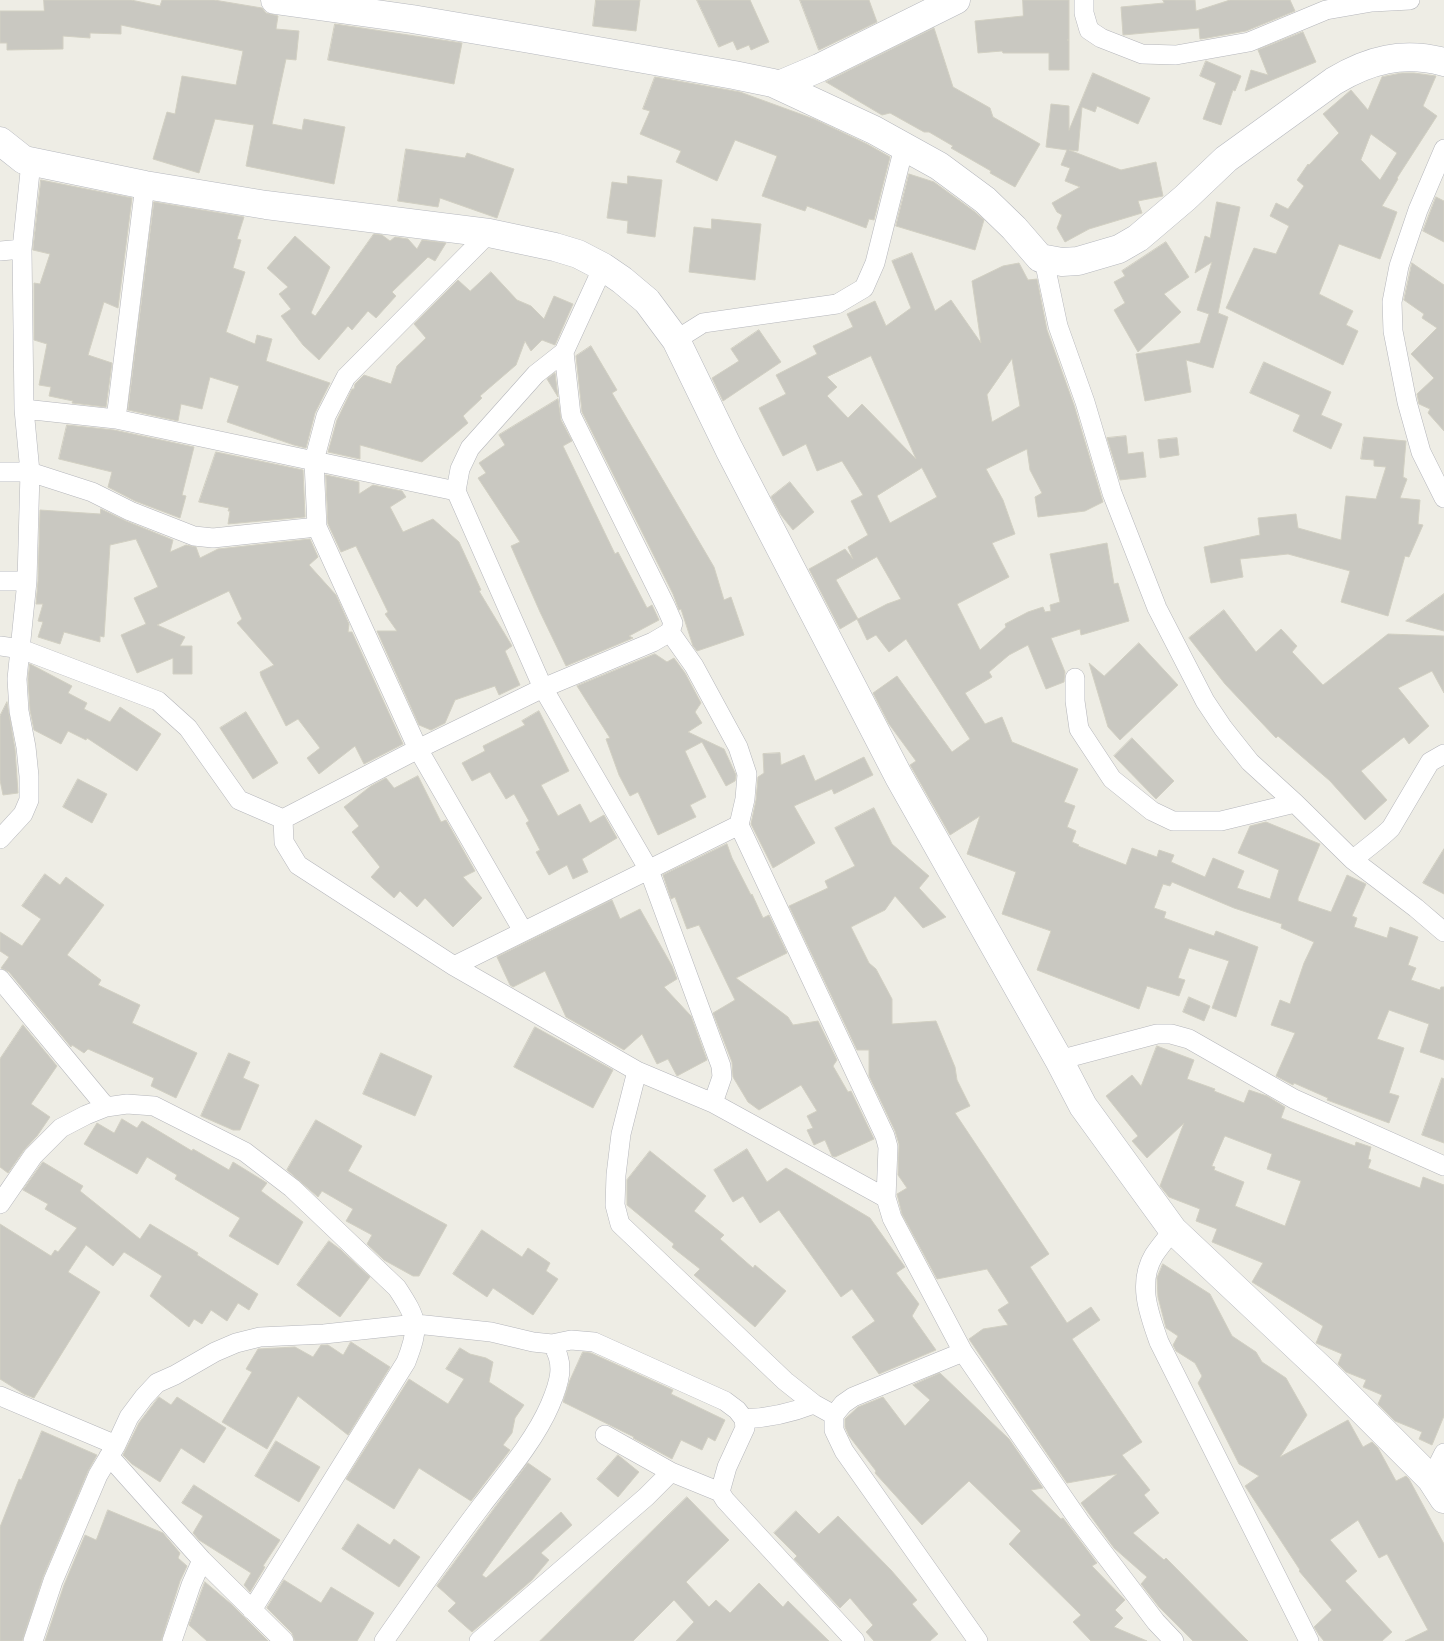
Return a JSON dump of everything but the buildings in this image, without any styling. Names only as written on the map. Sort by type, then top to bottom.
[{"type":"street","points":[[275,0],[412,19],[530,39],[734,75],[778,86],[874,130],[939,166],[985,200],[1014,228],[1040,258],[1062,262],[1078,261],[1119,249],[1138,238],[1185,198],[1226,159],[1352,70],[1405,57],[1429,58],[1444,62]]},
{"type":"street","points":[[778,86],[819,68],[956,0]]},
{"type":"street","points":[[1084,0],[1084,13],[1089,30],[1117,46],[1142,54],[1176,54],[1249,42],[1326,10],[1372,2],[1410,0]]},
{"type":"street","points":[[0,141],[19,157],[31,162],[144,185],[266,205],[489,233],[555,247],[578,254],[603,267],[647,301],[676,340],[729,449],[899,777],[1059,1060],[1083,1106],[1173,1230],[1325,1373],[1438,1489]]},
{"type":"street","points":[[676,340],[703,323],[837,304],[864,288],[875,263],[904,147]]},
{"type":"street","points":[[1444,148],[1399,266],[1392,302],[1393,331],[1407,402],[1421,452],[1444,498]]},
{"type":"street","points":[[0,839],[23,814],[29,800],[29,776],[26,747],[18,711],[17,679],[27,581],[30,472],[24,409],[22,249],[31,162]]},
{"type":"street","points":[[116,419],[144,185]]},
{"type":"street","points":[[489,233],[346,376],[326,416],[314,461],[317,527],[418,749],[523,931]]},
{"type":"street","points":[[0,251],[22,249]]},
{"type":"street","points":[[1044,260],[1058,326],[1085,402],[1112,493],[1156,608],[1190,673],[1223,728],[1250,762],[1295,802],[1352,860],[1416,908],[1444,932]]},
{"type":"street","points":[[603,267],[564,352],[536,374],[470,448],[460,469],[456,491],[543,688],[649,870],[721,1066],[722,1077],[713,1103]]},
{"type":"street","points":[[564,352],[571,415],[666,607],[672,623],[670,632],[694,666],[738,747],[747,774],[745,799],[739,825],[885,1136],[888,1147],[886,1198],[899,1232],[963,1352],[1080,1522],[1156,1622],[1174,1641]]},
{"type":"street","points":[[24,409],[116,419],[456,491]]},
{"type":"street","points":[[0,472],[30,472],[92,492],[130,511],[194,536],[213,538],[317,527]]},
{"type":"street","points":[[0,581],[27,581]]},
{"type":"street","points":[[283,819],[418,749],[543,688],[652,642],[670,632]]},
{"type":"street","points":[[0,646],[21,649],[158,701],[188,728],[239,800],[283,819]]},
{"type":"street","points":[[1075,678],[1075,701],[1079,729],[1112,779],[1152,811],[1172,821],[1221,821],[1295,802]]},
{"type":"street","points":[[1352,860],[1391,828],[1430,762],[1444,754]]},
{"type":"street","points":[[283,819],[284,842],[298,864],[454,966],[637,1071],[713,1103],[886,1198]]},
{"type":"street","points":[[454,966],[739,825]]},
{"type":"street","points":[[0,979],[106,1107]]},
{"type":"street","points":[[1059,1060],[1157,1034],[1171,1034],[1189,1039],[1294,1099],[1444,1166]]},
{"type":"street","points":[[637,1071],[621,1134],[616,1175],[615,1205],[620,1224],[785,1381],[814,1404],[834,1415]]},
{"type":"street","points":[[2,1199],[33,1156],[61,1128],[106,1107],[127,1104],[154,1106],[245,1152],[292,1188],[397,1288],[408,1305],[416,1324],[413,1343],[406,1362],[252,1610]]},
{"type":"street","points":[[1173,1230],[1153,1256],[1148,1272],[1145,1292],[1149,1312],[1159,1342],[1309,1641]]},
{"type":"street","points":[[33,1641],[53,1581],[98,1475],[129,1417],[157,1383],[176,1375],[215,1352],[236,1343],[260,1337],[324,1334],[416,1324],[491,1332],[533,1342],[552,1344],[571,1340],[594,1342],[725,1401],[737,1410],[744,1419],[745,1428],[727,1467],[720,1492]]},
{"type":"street","points":[[384,1641],[437,1565],[524,1448],[549,1407],[560,1369],[560,1357],[552,1344]]},
{"type":"street","points":[[963,1352],[853,1397],[842,1404],[834,1415],[834,1430],[844,1451],[978,1641]]},
{"type":"street","points":[[0,1396],[113,1450],[202,1560],[284,1641]]},
{"type":"street","points":[[744,1419],[762,1418],[786,1413],[814,1404]]},
{"type":"street","points":[[605,1435],[671,1472],[720,1492],[725,1500],[855,1641]]},
{"type":"street","points":[[1438,1489],[1444,1453]]},
{"type":"street","points":[[479,1641],[646,1497],[671,1472]]},
{"type":"street","points":[[172,1641],[191,1585],[202,1560]]}]
